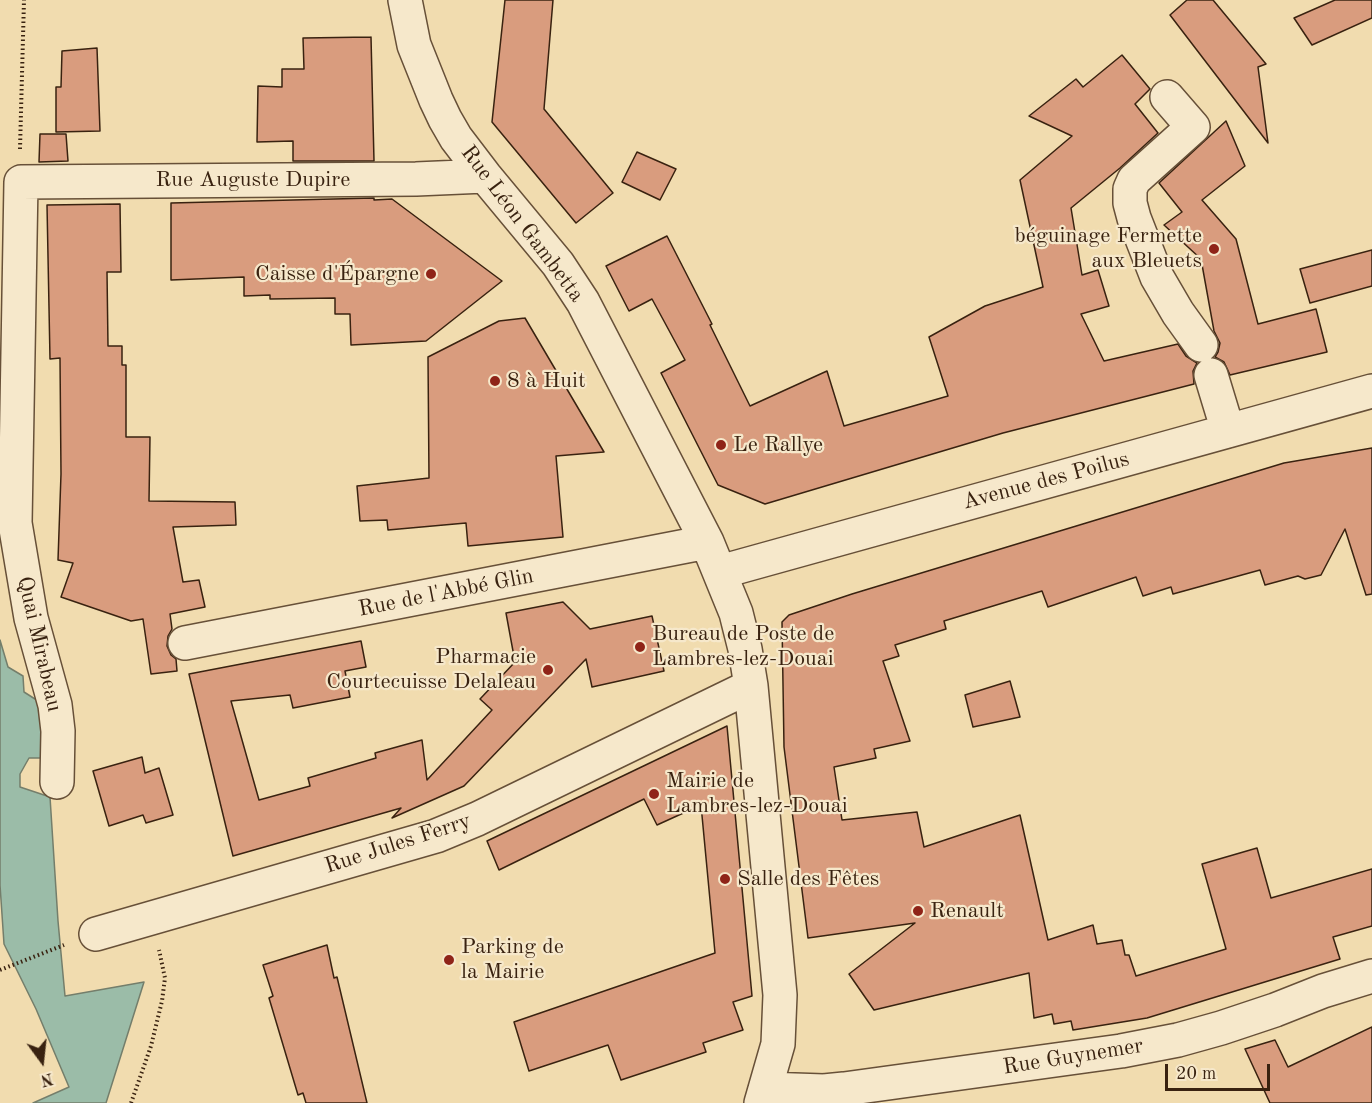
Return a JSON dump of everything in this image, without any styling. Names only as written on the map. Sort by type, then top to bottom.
[{"type":"street","name":"Rue Léon Gambetta","points":[[405,0],[414,45],[436,100],[456,138],[558,264],[583,302],[707,542],[741,629],[751,686],[780,994],[778,1044],[763,1096]]},
{"type":"street","points":[[1167,97],[1193,127],[1134,180],[1130,189],[1130,203],[1157,277],[1206,360],[1228,431]]},
{"type":"street","name":"Rue Auguste Dupire","points":[[21,182],[416,179],[485,176]]},
{"type":"street","name":"Quai Mirabeau","points":[[21,182],[15,523],[29,610],[55,705],[58,731],[57,782]]},
{"type":"street","name":"Avenue des Poilus","points":[[720,572],[1372,391]]},
{"type":"street","name":"Rue de l'Abbé Glin","points":[[185,643],[707,542]]},
{"type":"street","name":"Rue Jules Ferry","points":[[96,934],[436,836],[477,819],[751,686]]},
{"type":"street","name":"Rue Guynemer","points":[[763,1096],[844,1089],[1131,1049],[1178,1040],[1221,1028],[1372,976]]},
{"type":"path","points":[[21,182],[24,0]]},
{"type":"path","points":[[131,1103],[151,1046],[165,978],[152,917]]},
{"type":"path","points":[[0,970],[65,945]]},
{"type":"shaded area","points":[[0,640],[8,667],[23,676],[24,692],[35,699],[46,700],[47,758],[29,758],[20,774],[20,787],[50,797],[65,996],[144,982],[106,1103],[33,1103],[69,1087],[36,1009],[4,944],[0,885]]},
{"type":"building","points":[[505,0],[553,0],[544,109],[613,193],[576,223],[492,122]]},
{"type":"building","points":[[1187,0],[1213,0],[1266,64],[1258,67],[1268,143],[1170,15]]},
{"type":"building","points":[[1335,0],[1372,0],[1372,18],[1312,45],[1294,18]]},
{"type":"building","points":[[371,37],[374,161],[293,161],[293,141],[257,142],[258,86],[282,87],[282,69],[304,69],[303,38]]},
{"type":"building","points":[[97,48],[100,131],[56,132],[56,87],[61,87],[62,51]]},
{"type":"building","points":[[1122,55],[1150,89],[1135,104],[1158,133],[1071,208],[1082,275],[1098,270],[1109,306],[1081,314],[1104,361],[1178,344],[1186,356],[1197,363],[1193,371],[1194,384],[1003,433],[765,504],[718,485],[661,373],[685,360],[652,299],[629,311],[606,266],[667,236],[712,324],[710,325],[750,406],[827,371],[844,426],[948,396],[929,337],[985,306],[1043,287],[1020,180],[1072,136],[1029,116],[1076,79],[1083,87]]},
{"type":"building","name":"béguinage Fermette aux Bleuets","points":[[1226,121],[1245,166],[1202,200],[1236,239],[1258,324],[1316,309],[1327,352],[1230,375],[1224,362],[1215,357],[1220,343],[1214,331],[1201,259],[1164,225],[1182,212],[1159,183]]},
{"type":"building","points":[[40,134],[66,134],[68,161],[39,162]]},
{"type":"building","points":[[637,152],[676,169],[660,200],[622,182]]},
{"type":"building","points":[[374,198],[374,200],[392,199],[502,281],[426,341],[351,345],[350,314],[335,314],[335,298],[270,299],[270,295],[244,296],[244,277],[171,280],[171,203]]},
{"type":"building","points":[[120,204],[121,272],[107,272],[108,346],[122,346],[122,365],[126,365],[126,437],[150,437],[149,501],[235,502],[236,525],[173,527],[183,582],[199,580],[205,607],[170,614],[172,629],[168,636],[167,646],[171,655],[176,659],[177,671],[151,674],[143,619],[131,621],[61,597],[73,563],[58,560],[61,474],[60,358],[50,359],[47,205]]},
{"type":"building","points":[[1372,250],[1372,286],[1310,303],[1300,269]]},
{"type":"building","points":[[525,318],[604,452],[556,456],[563,537],[468,546],[466,523],[388,530],[387,520],[360,521],[357,486],[429,478],[428,357],[499,321]]},
{"type":"building","points":[[1372,448],[1372,594],[1366,595],[1345,529],[1321,575],[1305,579],[1298,576],[1265,585],[1260,570],[1173,594],[1171,587],[1143,596],[1136,577],[1048,607],[1042,591],[944,621],[946,629],[895,645],[899,656],[883,661],[910,741],[874,749],[876,758],[834,767],[842,820],[917,812],[924,847],[1020,815],[1048,940],[1093,925],[1097,944],[1122,940],[1125,955],[1129,955],[1136,976],[1226,949],[1202,864],[1257,848],[1271,898],[1372,869],[1372,926],[1333,937],[1340,959],[1147,1018],[1073,1030],[1071,1021],[1054,1024],[1052,1014],[1034,1018],[1029,973],[874,1010],[849,974],[915,923],[808,938],[784,747],[782,622],[789,615],[852,594],[1284,463]]},
{"type":"building","points":[[563,602],[590,629],[652,616],[664,671],[592,687],[586,659],[464,786],[392,818],[401,808],[233,856],[189,674],[361,641],[366,667],[345,671],[350,697],[293,708],[290,695],[231,701],[259,800],[310,786],[308,778],[376,758],[375,753],[422,740],[427,780],[492,710],[480,699],[515,662],[506,613]]},
{"type":"building","points":[[1010,681],[1020,717],[973,727],[965,695]]},
{"type":"building","name":"Salle des Fêtes","points":[[727,726],[752,996],[733,1002],[743,1030],[703,1043],[706,1052],[621,1080],[608,1045],[529,1071],[514,1022],[715,953],[701,805],[657,825],[644,799],[499,870],[487,841]]},
{"type":"building","points":[[142,757],[145,773],[159,768],[173,815],[146,823],[143,815],[109,826],[93,771]]},
{"type":"building","points":[[327,945],[334,978],[337,977],[367,1103],[306,1103],[303,1093],[298,1095],[269,998],[273,996],[263,965]]},
{"type":"building","points":[[1372,1027],[1372,1103],[1270,1103],[1245,1049],[1275,1040],[1288,1067]]},
{"type":"place","name":"béguinage Fermette aux Bleuets","points":[[1214,249]]},
{"type":"place","name":"Caisse d'Épargne","points":[[431,274]]},
{"type":"place","name":"8 à Huit","points":[[495,381]]},
{"type":"place","name":"Le Rallye","points":[[721,445]]},
{"type":"place","name":"Bureau de Poste de Lambres-lez-Douai","points":[[640,647]]},
{"type":"place","name":"Pharmacie Courtecuisse Delaleau","points":[[548,670]]},
{"type":"place","name":"Mairie de Lambres-lez-Douai","points":[[654,794]]},
{"type":"place","name":"Salle des Fêtes","points":[[725,879]]},
{"type":"place","name":"Renault","points":[[918,911]]},
{"type":"place","name":"Parking de la Mairie","points":[[449,960]]}]
